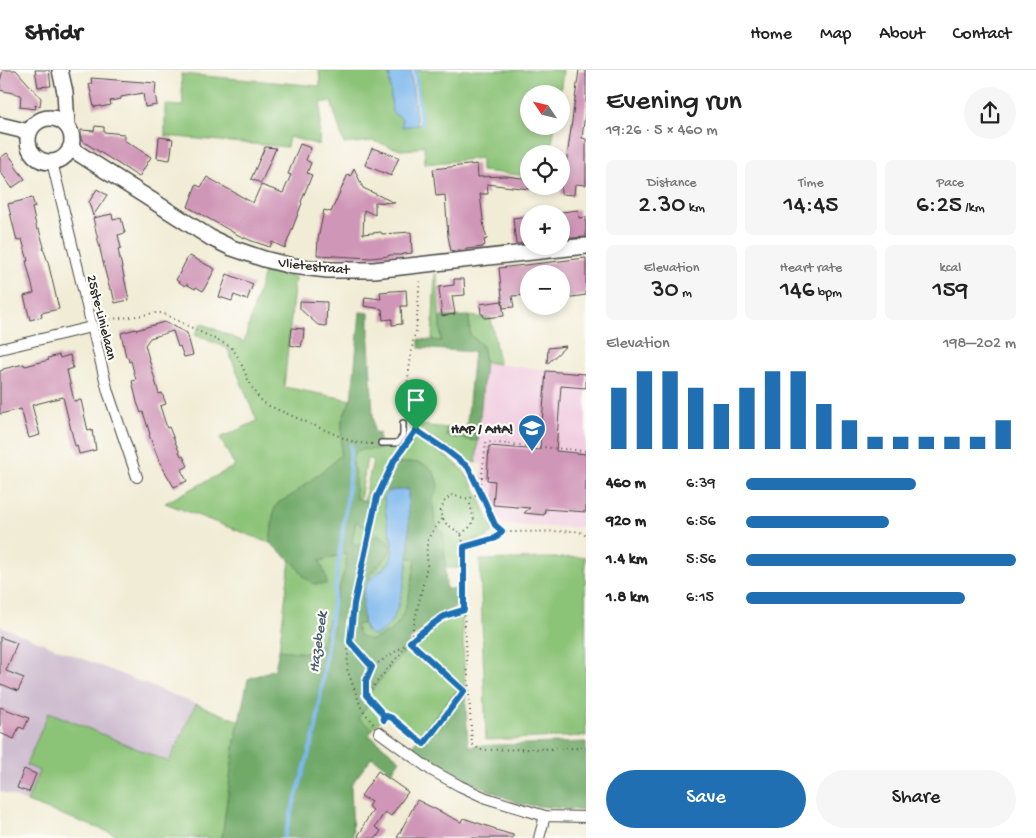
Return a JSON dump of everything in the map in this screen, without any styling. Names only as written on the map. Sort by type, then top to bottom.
[{"type":"street","points":[[51,118],[55,108],[61,76]]},
{"type":"street","points":[[61,76],[65,92],[67,126],[72,136],[70,148],[63,157],[52,162],[44,161],[32,153],[29,147],[29,132],[38,121],[51,118],[67,126]]},
{"type":"street","points":[[0,124],[29,132]]},
{"type":"street","name":"Vlietestraat","points":[[70,148],[211,238],[232,248],[292,266],[328,270],[374,270],[586,246]]},
{"type":"street","name":"25ste-Linielaan","points":[[52,162],[108,392],[137,477]]},
{"type":"street","points":[[0,349],[91,327]]},
{"type":"street","points":[[379,730],[431,770],[486,798],[545,816],[586,817]]},
{"type":"street","points":[[539,838],[545,816]]},
{"type":"lane","points":[[381,443],[397,443],[403,436],[403,423]]},
{"type":"path","points":[[420,265],[416,331],[407,378],[403,423],[446,450],[468,467],[495,525],[502,531],[575,531],[586,535]]},
{"type":"path","points":[[91,327],[111,319],[162,313],[225,342],[231,347],[238,354],[253,391],[267,405],[357,443],[381,443]]},
{"type":"path","points":[[469,500],[480,492],[486,442],[586,451]]},
{"type":"path","points":[[405,445],[394,461],[377,497],[354,604],[347,669],[361,706],[379,730],[387,716],[424,744],[464,691],[410,642]]},
{"type":"path","points":[[469,500],[451,495],[444,502],[440,513],[445,523],[461,534],[464,547],[464,610],[472,744],[480,750],[586,748]]},
{"type":"path","points":[[461,534],[469,528],[474,520],[469,500]]},
{"type":"path","points":[[366,695],[410,642],[427,566],[427,542],[442,519]]},
{"type":"path","points":[[464,547],[496,538],[502,531]]},
{"type":"path","points":[[384,720],[382,713],[366,695],[366,681],[372,667],[410,642],[441,618],[464,610]]},
{"type":"path","points":[[350,642],[372,667]]},
{"type":"shaded area","name":"HAP / AHA!","points":[[485,362],[586,373],[586,523],[577,528],[505,525],[499,520],[481,485],[482,464],[476,463]]},
{"type":"shaded area","points":[[0,626],[196,704],[169,762],[49,712],[26,765],[39,771],[27,802],[0,791]]},
{"type":"green space","points":[[319,70],[389,70],[392,112],[402,119],[403,127],[421,124],[415,70],[563,70],[561,85],[520,85],[520,135],[553,135],[552,145],[520,145],[520,175],[481,171],[481,158],[425,164],[424,145],[414,149],[401,150],[373,141],[344,144],[331,101],[321,103],[319,145],[289,137],[287,147],[165,136],[165,105],[183,106],[181,74],[320,86]]},
{"type":"green space","points":[[264,272],[295,277],[284,387],[351,400],[342,420],[341,454],[334,462],[291,496],[278,503],[274,510],[270,543],[165,503],[235,466],[220,438],[257,421],[227,348],[195,335],[201,323],[244,342]]},
{"type":"green space","points":[[435,274],[437,274],[441,341],[432,340]]},
{"type":"green space","points":[[360,312],[369,313],[374,432],[379,433],[380,449],[358,450],[352,458],[356,498],[373,504],[368,525],[362,526],[356,521],[352,541],[355,545],[361,544],[370,541],[376,534],[379,534],[388,541],[391,549],[369,576],[371,579],[363,606],[363,624],[356,625],[358,632],[363,637],[372,640],[391,631],[404,611],[409,594],[416,559],[408,557],[408,489],[388,491],[383,488],[380,480],[383,473],[399,464],[420,463],[429,467],[435,475],[438,486],[433,497],[434,512],[435,522],[443,533],[446,589],[461,589],[460,602],[409,640],[410,645],[367,696],[372,700],[358,718],[373,729],[369,735],[400,760],[392,772],[372,757],[351,785],[353,838],[222,838],[235,741],[248,679],[275,669],[279,650],[318,654],[346,566],[346,553],[320,561],[327,584],[313,584],[304,577],[295,564],[270,543],[274,510],[278,503],[291,496],[334,462],[341,454],[342,420],[351,399]]},
{"type":"green space","points":[[469,316],[491,319],[499,364],[485,362],[482,345],[470,335]]},
{"type":"green space","points":[[469,316],[470,335],[482,345],[485,362],[478,441],[446,436],[447,428],[466,432],[474,352],[419,348],[419,339],[441,341],[440,317]]},
{"type":"green space","points":[[413,424],[447,428],[447,436],[478,441],[476,463],[465,460]]},
{"type":"green space","points":[[414,436],[449,458],[466,473],[479,497],[493,531],[488,537],[459,544],[459,568],[446,568],[443,533],[439,530],[434,517],[433,496],[437,490],[402,462],[395,465]]},
{"type":"green space","points":[[401,447],[380,476],[380,484],[373,504],[364,501],[373,460],[367,458],[360,500],[356,499],[351,458],[357,450]]},
{"type":"green space","points":[[382,487],[390,491],[384,497],[393,548],[391,561],[371,579],[368,576],[388,555],[391,549],[373,539],[368,542],[377,498]]},
{"type":"green space","points":[[356,520],[368,525],[370,522],[365,544],[355,545],[352,541]]},
{"type":"green space","points":[[347,553],[346,566],[318,654],[279,650],[290,560],[304,577],[326,577],[319,561]]},
{"type":"green space","points":[[408,557],[416,558],[409,594],[400,619],[394,628],[382,636],[372,640],[363,637],[359,634],[356,624],[363,624],[369,634],[398,607]]},
{"type":"green space","points":[[585,557],[586,736],[486,740],[480,560]]},
{"type":"green space","points":[[462,613],[465,688],[460,687],[417,738],[387,713],[373,729],[358,718],[372,701],[367,696],[415,641],[436,623],[447,617]]},
{"type":"green space","points":[[460,687],[465,688],[468,746],[586,742],[586,811],[520,804],[461,778],[410,748]]},
{"type":"green space","points":[[196,704],[239,721],[222,838],[125,838],[27,802],[39,771],[26,765],[49,712],[169,762]]},
{"type":"water","points":[[389,70],[411,70],[417,125],[402,127],[402,119],[392,112]]},
{"type":"water","points":[[408,489],[409,550],[401,596],[390,624],[380,632],[371,635],[367,632],[363,621],[365,588],[368,582],[389,562],[393,549],[387,523],[384,496],[390,491]]},
{"type":"building","points":[[3,70],[16,70],[41,98],[40,106],[35,105],[36,109],[20,107],[21,95],[0,90]]},
{"type":"building","points":[[35,70],[49,70],[51,86],[38,87]]},
{"type":"building","points":[[579,70],[586,70],[586,105],[582,138],[586,139],[586,185],[575,184],[574,195],[570,195],[569,145]]},
{"type":"building","points":[[91,78],[156,83],[157,105],[145,107],[143,93],[110,101],[111,105],[94,107],[89,84],[92,84]]},
{"type":"building","points":[[95,126],[104,127],[104,132],[124,134],[124,140],[151,157],[139,177],[81,140],[81,130],[94,131]]},
{"type":"building","points":[[159,137],[173,139],[170,160],[157,158]]},
{"type":"building","points":[[300,144],[311,148],[306,160],[311,163],[307,173],[312,175],[285,248],[272,242],[270,247],[252,241],[188,207],[196,185],[201,187],[207,177],[253,203],[261,185],[283,193],[291,175],[288,174]]},
{"type":"building","points":[[265,147],[276,148],[261,183],[251,179]]},
{"type":"building","points":[[372,148],[399,157],[391,176],[365,165]]},
{"type":"building","points":[[7,153],[25,179],[12,188],[0,171],[0,158]]},
{"type":"building","points":[[477,164],[478,177],[506,176],[520,178],[520,188],[487,184],[488,194],[480,194],[487,239],[484,240],[485,245],[483,247],[451,251],[445,195],[436,196],[433,169]]},
{"type":"building","points":[[354,168],[363,188],[395,203],[375,202],[375,215],[364,210],[363,234],[411,232],[412,253],[371,258],[317,255],[324,210],[331,212],[348,174],[351,176]]},
{"type":"building","points":[[97,189],[107,195],[93,216],[89,202]]},
{"type":"building","points":[[32,198],[35,207],[32,208],[37,230],[39,229],[59,309],[41,313],[42,317],[30,320],[24,296],[34,293],[26,261],[28,261],[22,239],[17,241],[8,204]]},
{"type":"building","points":[[578,210],[579,218],[586,217],[586,237],[570,238],[570,211]]},
{"type":"building","points":[[112,214],[113,220],[121,218],[125,233],[118,235],[121,248],[118,249],[129,300],[115,303],[105,271],[93,218]]},
{"type":"building","points":[[520,217],[520,244],[516,244],[513,218]]},
{"type":"building","points":[[190,256],[215,269],[203,291],[186,284],[185,286],[176,280]]},
{"type":"building","points":[[586,258],[586,295],[570,297],[570,265],[525,265]]},
{"type":"building","points":[[520,266],[520,296],[512,296],[514,307],[503,308],[499,268]]},
{"type":"building","points":[[227,274],[253,284],[247,300],[234,295],[232,301],[219,297]]},
{"type":"building","points":[[454,279],[464,279],[465,295],[452,296],[455,314],[442,316],[439,287],[454,285]]},
{"type":"building","points":[[406,290],[407,306],[401,306],[402,324],[392,325],[392,319],[383,320],[382,309],[364,306],[365,297],[381,299],[380,292]]},
{"type":"building","points":[[300,301],[327,302],[326,326],[318,325],[300,309]]},
{"type":"building","points":[[502,301],[504,316],[484,318],[483,314],[481,314],[480,304]]},
{"type":"building","points":[[164,322],[187,333],[193,355],[184,357],[180,346],[178,347],[173,331],[150,338],[145,345],[159,394],[162,393],[166,404],[160,406],[167,428],[169,427],[181,456],[183,456],[188,466],[181,470],[187,481],[174,487],[160,463],[149,435],[143,412],[141,413],[137,402],[132,381],[136,380],[131,361],[129,362],[128,357],[126,357],[121,333]]},
{"type":"building","points":[[292,328],[304,329],[301,347],[290,345]]},
{"type":"building","points":[[566,346],[547,364],[548,348]]},
{"type":"building","points":[[59,355],[60,358],[70,355],[73,368],[67,370],[74,401],[81,400],[88,431],[92,430],[96,450],[79,454],[77,445],[75,446],[63,397],[32,405],[40,435],[29,438],[21,409],[0,414],[0,371],[24,364],[25,366],[49,360],[48,358]]},
{"type":"building","points":[[546,371],[586,374],[586,388],[561,386],[556,451],[586,454],[586,512],[545,509],[544,515],[524,513],[530,508],[493,505],[495,481],[487,480],[489,446],[540,450]]},
{"type":"building","points":[[0,637],[17,643],[6,671],[24,678],[18,691],[1,684],[0,686]]},
{"type":"building","points":[[0,707],[29,718],[24,729],[19,727],[14,739],[0,733]]},
{"type":"building","points":[[24,769],[36,774],[29,792],[17,788]]},
{"type":"building","points":[[378,771],[408,792],[391,816],[385,812],[375,827],[381,831],[376,838],[358,838],[373,810],[368,806],[371,802],[361,796]]},
{"type":"building","points":[[417,800],[461,822],[463,818],[513,835],[513,838],[397,838]]},
{"type":"waterway","name":"Hazebeek","points":[[415,70],[421,124]]},
{"type":"waterway","name":"Hazebeek","points":[[284,838],[316,729],[348,492],[351,445]]},
{"type":"place","name":"HAP / AHA!","points":[[532,452]]},
{"type":"route","points":[[416,430],[458,458],[468,467],[495,525],[502,531],[496,538],[464,547],[464,610],[441,618],[410,642],[464,691],[424,744],[392,718],[387,716],[384,720],[382,713],[366,695],[366,681],[372,667],[350,642],[354,604],[377,497],[394,461],[416,430]]}]
